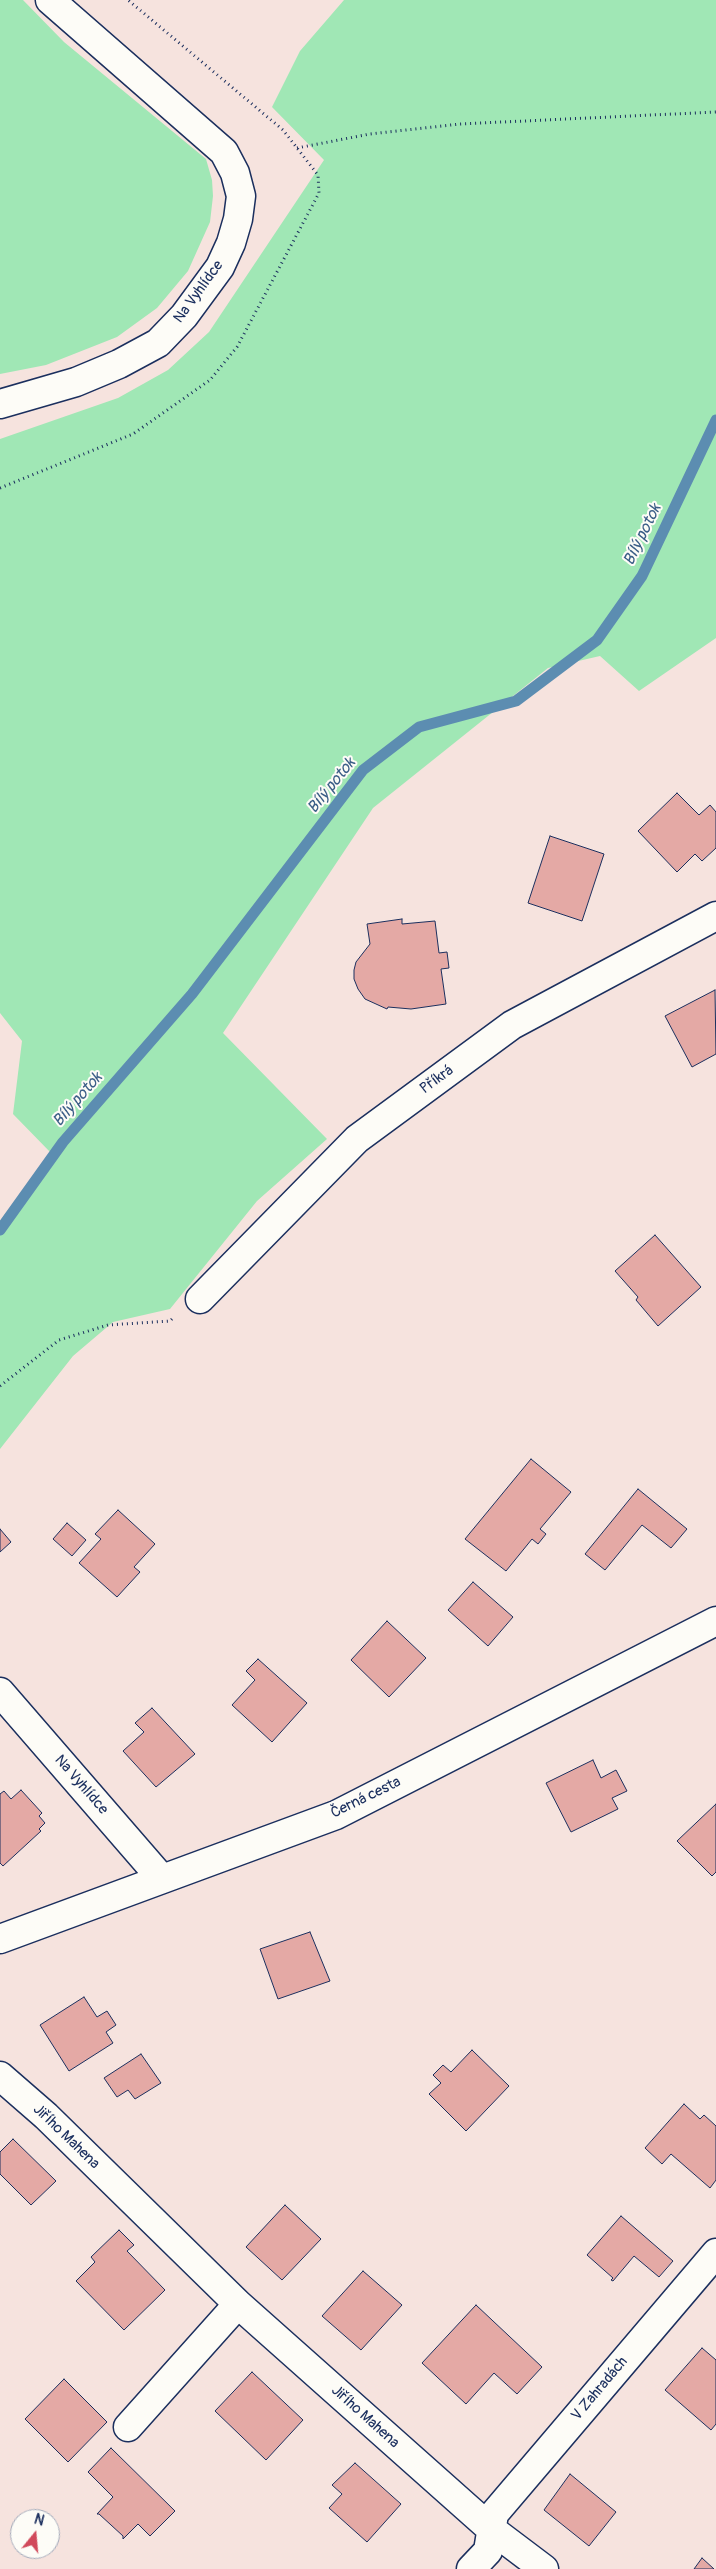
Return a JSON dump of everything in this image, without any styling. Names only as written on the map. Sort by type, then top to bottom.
[{"type":"street","name":"Na Vyhlídce","points":[[0,404],[76,382],[119,364],[158,343],[184,316],[220,267],[231,243],[238,219],[241,196],[235,173],[224,152],[50,0]]},
{"type":"street","name":"Příkrá","points":[[200,1299],[356,1139],[512,1025],[716,916]]},
{"type":"street","name":"Černá cesta","points":[[0,1939],[336,1814],[716,1621]]},
{"type":"street","name":"Na Vyhlídce","points":[[0,1692],[162,1879]]},
{"type":"street","name":"Jiřího Mahena","points":[[0,2076],[46,2116],[238,2304],[491,2529],[544,2569]]},
{"type":"street","name":"V Zahradách","points":[[491,2529],[494,2514],[716,2253]]},
{"type":"street","points":[[128,2427],[238,2304]]},
{"type":"street","points":[[471,2569],[488,2552],[491,2529]]},
{"type":"path","points":[[297,148],[370,134],[460,124],[716,112]]},
{"type":"path","points":[[0,1386],[59,1340],[108,1325],[170,1320],[200,1299]]},
{"type":"green space","points":[[0,0],[23,0],[64,42],[206,159],[212,180],[213,196],[210,222],[188,271],[157,308],[117,337],[46,365],[0,374]]},
{"type":"green space","points":[[344,0],[716,0],[716,638],[639,691],[600,656],[548,668],[373,808],[223,1033],[327,1139],[257,1201],[170,1309],[113,1322],[73,1356],[0,1449],[0,1221],[51,1153],[13,1114],[22,1041],[0,1013],[0,439],[118,398],[168,370],[209,332],[324,160],[272,107],[300,51]]},
{"type":"building","points":[[677,793],[699,815],[710,805],[716,812],[716,848],[702,861],[695,854],[677,872],[638,831]]},
{"type":"building","points":[[550,836],[604,854],[582,921],[528,903]]},
{"type":"building","points":[[402,919],[402,924],[435,921],[439,953],[447,952],[449,968],[441,969],[446,1004],[411,1009],[388,1007],[387,1009],[365,999],[358,989],[354,979],[354,970],[356,962],[370,944],[367,924]]},
{"type":"building","points":[[715,990],[716,1054],[692,1067],[665,1016]]},
{"type":"building","points":[[655,1235],[701,1287],[658,1326],[636,1300],[638,1297],[615,1271]]},
{"type":"building","points":[[531,1459],[571,1492],[540,1529],[546,1534],[538,1544],[532,1539],[506,1571],[465,1539]]},
{"type":"building","points":[[638,1489],[687,1529],[671,1548],[642,1525],[605,1570],[585,1554]]},
{"type":"building","points":[[118,1510],[155,1544],[134,1567],[140,1572],[117,1597],[79,1563],[101,1539],[95,1534]]},
{"type":"building","points":[[67,1523],[86,1540],[72,1556],[53,1539]]},
{"type":"building","points":[[0,1529],[11,1542],[0,1552]]},
{"type":"building","points":[[473,1582],[513,1617],[488,1646],[448,1610]]},
{"type":"building","points":[[387,1621],[426,1658],[389,1697],[351,1660]]},
{"type":"building","points":[[258,1659],[307,1703],[272,1742],[232,1705],[255,1680],[246,1671]]},
{"type":"building","points":[[152,1708],[195,1754],[156,1787],[123,1751],[144,1732],[135,1723]]},
{"type":"building","points":[[593,1760],[601,1778],[616,1770],[627,1791],[612,1798],[618,1809],[571,1832],[546,1783]]},
{"type":"building","points":[[21,1790],[42,1813],[39,1816],[45,1823],[39,1829],[41,1831],[3,1866],[0,1863],[0,1794],[4,1791],[11,1799]]},
{"type":"building","points":[[716,1804],[716,1872],[712,1876],[677,1841]]},
{"type":"building","points":[[310,1932],[330,1981],[278,1999],[260,1949]]},
{"type":"building","points":[[84,1997],[97,2017],[107,2011],[116,2025],[106,2032],[113,2043],[69,2071],[40,2025]]},
{"type":"building","points":[[472,2050],[509,2086],[466,2131],[429,2094],[441,2083],[433,2075],[443,2065],[451,2072]]},
{"type":"building","points":[[141,2054],[161,2083],[135,2099],[128,2090],[117,2097],[104,2078]]},
{"type":"building","points":[[684,2104],[700,2119],[704,2115],[716,2126],[716,2180],[710,2188],[671,2154],[662,2164],[645,2148]]},
{"type":"building","points":[[13,2139],[56,2181],[31,2205],[0,2174],[0,2152]]},
{"type":"building","points":[[285,2205],[321,2239],[282,2280],[246,2247]]},
{"type":"building","points":[[621,2216],[673,2261],[659,2277],[634,2256],[613,2281],[611,2280],[613,2278],[587,2255]]},
{"type":"building","points":[[119,2230],[134,2245],[127,2251],[165,2290],[124,2330],[76,2281],[95,2262],[91,2257]]},
{"type":"building","points":[[363,2271],[402,2305],[361,2350],[322,2316]]},
{"type":"building","points":[[476,2305],[542,2367],[517,2394],[494,2373],[466,2404],[422,2363]]},
{"type":"building","points":[[702,2348],[716,2360],[716,2424],[711,2430],[665,2390]]},
{"type":"building","points":[[252,2372],[303,2420],[266,2460],[215,2411]]},
{"type":"building","points":[[64,2379],[107,2422],[68,2462],[25,2419]]},
{"type":"building","points":[[111,2448],[175,2511],[150,2536],[138,2524],[123,2539],[123,2536],[97,2514],[113,2497],[88,2472]]},
{"type":"building","points":[[355,2463],[401,2504],[367,2542],[329,2508],[342,2494],[332,2485]]},
{"type":"building","points":[[570,2474],[616,2512],[589,2546],[544,2510]]},
{"type":"building","points":[[702,2558],[714,2569],[694,2569]]},
{"type":"waterway","name":"Bílý potok","points":[[0,1230],[63,1142],[192,994],[363,770],[419,727],[516,701],[597,640],[642,576],[716,420]]}]
